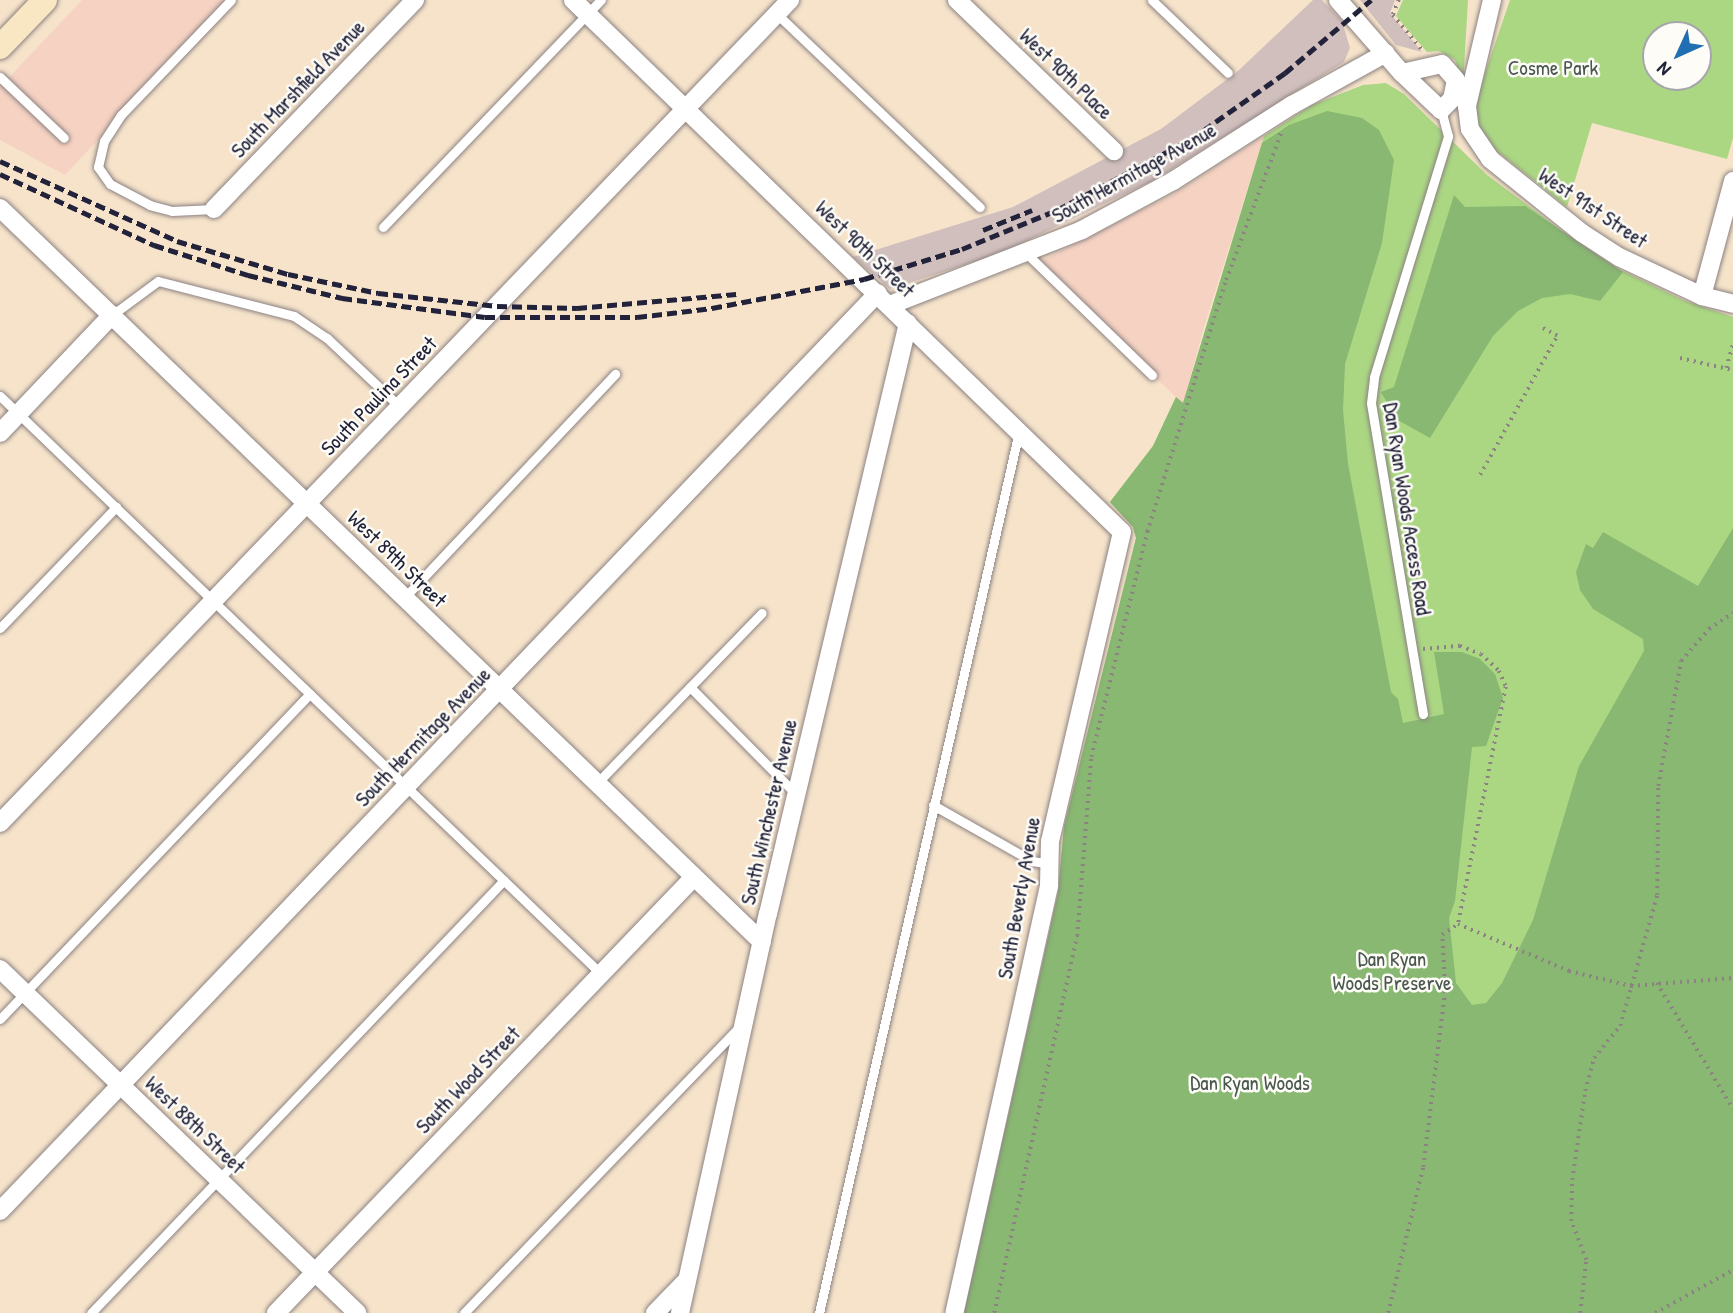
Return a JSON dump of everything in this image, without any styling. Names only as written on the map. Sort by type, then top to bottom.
[{"type":"main road","points":[[1,42],[45,0]]},
{"type":"street","name":"South Marshfield Avenue","points":[[214,209],[415,0]]},
{"type":"street","name":"West 90th Street","points":[[573,0],[1122,532]]},
{"type":"street","name":"South Paulina Street","points":[[0,823],[790,0]]},
{"type":"street","name":"West 90th Place","points":[[957,0],[1114,151]]},
{"type":"street","points":[[1338,0],[1402,73],[1441,110],[1452,99],[1456,80],[1442,64],[1431,64],[1402,73]]},
{"type":"street","name":"West 91st Street","points":[[1492,0],[1467,106],[1470,130],[1507,175],[1619,257],[1702,296],[1733,304]]},
{"type":"street","name":"South Hermitage Avenue","points":[[0,1211],[499,691],[884,299],[1027,254],[1153,193],[1292,105],[1386,53]]},
{"type":"street","points":[[1702,296],[1733,181]]},
{"type":"street","name":"West 89th Street","points":[[0,208],[762,942]]},
{"type":"street","points":[[0,433],[112,315]]},
{"type":"street","name":"South Winchester Avenue","points":[[680,1313],[762,942],[908,323]]},
{"type":"street","name":"South Beverly Avenue","points":[[954,1313],[1050,864],[1050,841],[1122,532]]},
{"type":"street","name":"South Wood Street","points":[[276,1313],[693,877]]},
{"type":"street","name":"West 88th Street","points":[[0,969],[358,1313]]},
{"type":"street","points":[[655,1313],[687,1280]]},
{"type":"lane","points":[[214,209],[172,211],[150,205],[110,184],[98,167],[104,141],[121,115],[231,0]]},
{"type":"lane","points":[[383,227],[601,0]]},
{"type":"lane","points":[[1152,0],[1228,73]]},
{"type":"lane","points":[[777,14],[979,207]]},
{"type":"lane","points":[[0,77],[64,138]]},
{"type":"lane","name":"Dan Ryan Woods Access Road","points":[[1423,714],[1371,403],[1374,377],[1448,135],[1441,110]]},
{"type":"lane","points":[[1027,254],[1152,375]]},
{"type":"lane","points":[[112,315],[158,281],[294,316],[327,338],[400,407]]},
{"type":"lane","points":[[404,598],[615,374]]},
{"type":"lane","points":[[0,396],[601,974]]},
{"type":"lane","points":[[819,1313],[1019,431]]},
{"type":"lane","points":[[0,628],[116,507]]},
{"type":"lane","points":[[596,784],[762,613]]},
{"type":"lane","points":[[690,687],[797,794]]},
{"type":"lane","points":[[0,1019],[310,694]]},
{"type":"lane","points":[[933,805],[1032,861],[1050,864]]},
{"type":"lane","points":[[91,1313],[504,880]]},
{"type":"lane","points":[[464,1313],[745,1021]]},
{"type":"path","points":[[1399,0],[1393,15],[1431,64]]},
{"type":"path","points":[[994,1313],[1077,936],[1091,757],[1138,567],[1226,280],[1292,105]]},
{"type":"path","points":[[1480,475],[1557,336],[1538,326]]},
{"type":"path","points":[[1726,368],[1733,343]]},
{"type":"path","points":[[1680,358],[1733,370]]},
{"type":"path","points":[[1580,1313],[1586,1260],[1571,1221],[1571,1208],[1585,1091],[1594,1058],[1620,1026],[1657,895],[1658,786],[1681,661],[1709,629],[1733,613]]},
{"type":"path","points":[[1388,1313],[1423,1167],[1445,990],[1443,934],[1458,924],[1506,687],[1499,671],[1481,654],[1460,646],[1412,650]]},
{"type":"path","points":[[1458,924],[1569,971],[1631,986],[1733,978]]},
{"type":"path","points":[[1657,983],[1733,1109]]},
{"type":"path","points":[[1655,1313],[1733,1270]]},
{"type":"shaded area","points":[[82,0],[230,0],[65,175],[0,140],[0,87]]},
{"type":"shaded area","points":[[1313,0],[1322,0],[1342,21],[1350,48],[1344,62],[1152,181],[1001,253],[890,289],[853,257],[1013,207],[1161,129],[1238,71]]},
{"type":"shaded area","points":[[1360,0],[1395,0],[1390,13],[1422,52],[1396,45]]},
{"type":"shaded area","points":[[1264,136],[1204,327],[1183,404],[1037,263],[1174,194]]},
{"type":"green space","points":[[1403,0],[1468,0],[1463,85],[1455,60],[1439,51],[1427,52],[1396,16]]},
{"type":"green space","name":"Cosme Park","points":[[1510,0],[1733,0],[1733,138],[1727,159],[1592,123],[1567,207],[1493,148],[1479,130],[1473,108]]},
{"type":"green space","name":"Dan Ryan Woods","points":[[1386,83],[1404,94],[1487,175],[1604,262],[1683,300],[1733,317],[1733,1313],[964,1313],[1058,893],[1064,827],[1136,538],[1133,527],[1110,502],[1153,446],[1176,397],[1183,403],[1264,136],[1312,105],[1363,85]]},
{"type":"green space","name":"Dan Ryan Woods","points":[[1327,111],[1362,118],[1379,130],[1394,160],[1382,243],[1345,364],[1343,410],[1348,464],[1391,692],[1398,699],[1403,723],[1444,714],[1434,652],[1462,652],[1480,659],[1495,674],[1503,698],[1486,746],[1472,747],[1455,901],[1449,918],[1456,983],[1472,1005],[1486,1003],[1502,983],[1533,920],[1579,766],[1644,651],[1643,639],[1593,609],[1580,590],[1576,572],[1586,544],[1593,548],[1603,532],[1698,586],[1733,528],[1733,1313],[964,1313],[1058,893],[1064,827],[1136,538],[1133,527],[1110,502],[1153,446],[1176,397],[1183,403],[1262,143],[1289,125]]},
{"type":"green space","points":[[1454,195],[1465,207],[1525,206],[1623,272],[1600,301],[1570,294],[1542,298],[1518,311],[1493,336],[1430,438],[1396,419],[1381,392],[1394,387]]},
{"type":"railway","points":[[0,174],[154,245],[248,275],[342,298],[485,317],[637,317],[712,308],[864,279],[962,249],[1057,210],[1191,139],[1285,73],[1371,0]]},
{"type":"railway","points":[[0,161],[177,241],[288,274],[378,293],[497,306],[577,308],[736,294]]},
{"type":"railway","points":[[983,230],[1032,210]]},
{"type":"park label","name":"Dan Ryan Woods Preserve","points":[[1392,971]]}]
